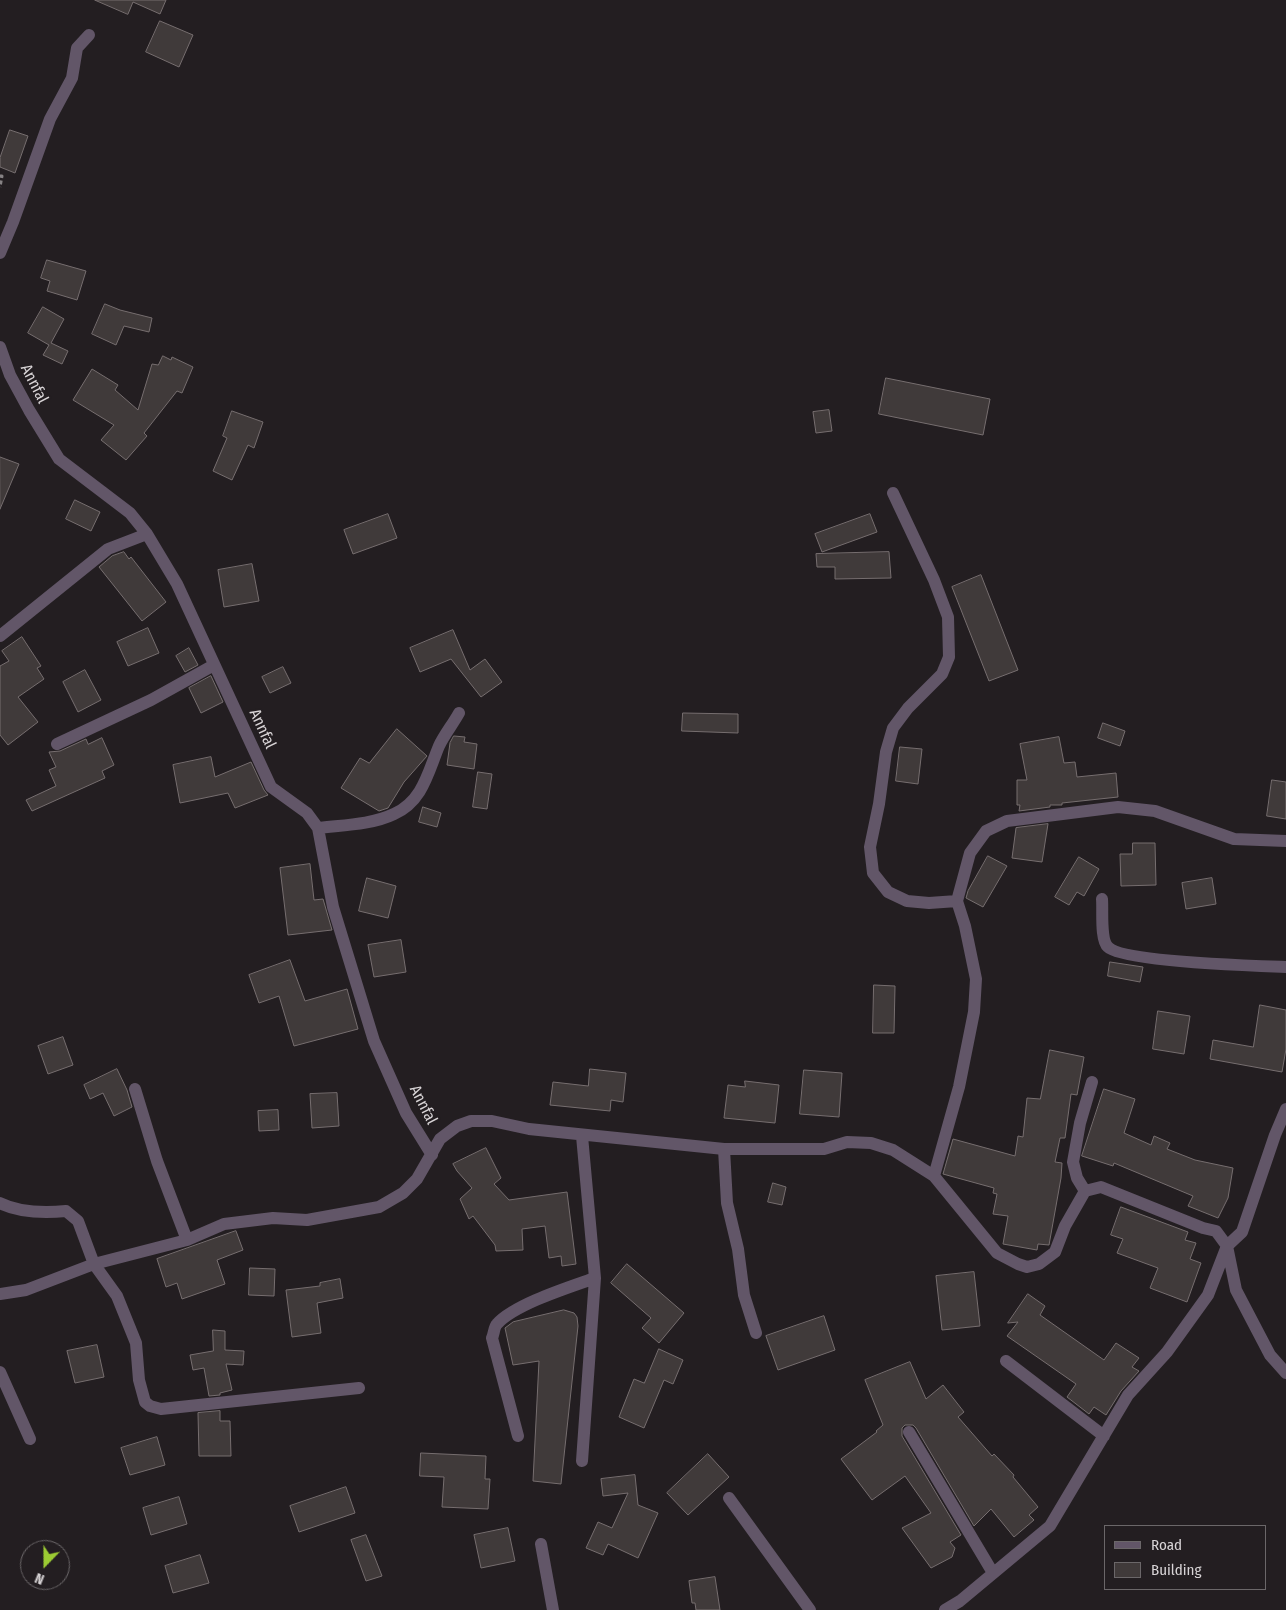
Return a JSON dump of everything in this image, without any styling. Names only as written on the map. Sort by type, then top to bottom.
[{"type":"street","points":[[0,254],[50,119],[72,78],[77,48],[88,35]]},
{"type":"street","name":"Annfal","points":[[0,347],[10,375],[21,396],[59,459],[130,513],[147,534],[177,584],[271,787],[307,813],[318,828],[333,907],[374,1041],[406,1113],[432,1155]]},
{"type":"street","points":[[893,494],[934,580],[948,617],[949,657],[942,674],[908,708],[893,728],[886,752],[879,804],[870,847],[873,873],[888,892],[907,901],[929,903],[957,901]]},
{"type":"street","points":[[0,636],[108,549],[147,534]]},
{"type":"street","points":[[57,744],[151,700],[214,665]]},
{"type":"street","points":[[318,828],[376,820],[395,814],[417,797],[432,769],[440,745],[459,713]]},
{"type":"street","points":[[934,1176],[960,1087],[974,1012],[976,979],[957,901],[970,853],[986,831],[1007,821],[1118,807],[1155,811],[1234,839],[1286,841]]},
{"type":"street","points":[[1102,899],[1103,940],[1108,948],[1117,952],[1230,965],[1286,967]]},
{"type":"street","points":[[1085,1191],[1077,1178],[1073,1162],[1080,1123],[1092,1082]]},
{"type":"street","points":[[134,1090],[157,1162],[187,1240]]},
{"type":"street","points":[[944,1610],[960,1601],[1050,1526],[1104,1436],[1116,1411],[1128,1395],[1168,1352],[1208,1295],[1227,1246],[1242,1232],[1274,1135],[1286,1109]]},
{"type":"street","points":[[0,1294],[26,1290],[94,1264],[187,1240],[224,1224],[274,1218],[307,1220],[379,1207],[403,1193],[417,1179],[440,1139],[457,1126],[471,1121],[492,1121],[529,1130],[582,1136],[724,1149],[824,1149],[847,1142],[871,1143],[893,1150],[934,1176],[997,1253],[1027,1267],[1040,1264],[1055,1252],[1065,1226],[1085,1191],[1101,1187],[1203,1228],[1216,1231],[1227,1246],[1236,1290],[1270,1355],[1286,1373]]},
{"type":"street","points":[[582,1136],[595,1278],[582,1461]]},
{"type":"street","points":[[724,1149],[727,1203],[738,1249],[744,1295],[756,1333]]},
{"type":"street","points":[[0,1203],[13,1209],[50,1212],[66,1211],[78,1221],[94,1264],[117,1296],[136,1343],[139,1380],[144,1402],[150,1406],[161,1409],[359,1388]]},
{"type":"street","points":[[518,1436],[492,1338],[496,1324],[514,1311],[546,1296],[595,1278]]},
{"type":"street","points":[[1006,1361],[1104,1436]]},
{"type":"street","points":[[0,1372],[30,1439]]},
{"type":"street","points":[[908,1432],[993,1573]]},
{"type":"street","points":[[729,1498],[810,1610]]},
{"type":"street","points":[[541,1544],[553,1610]]},
{"type":"path","points":[[0,176],[2,176],[0,187]]},
{"type":"building","points":[[95,0],[166,0],[160,14],[133,2],[128,14]]},
{"type":"building","points":[[160,21],[193,35],[179,67],[146,52]]},
{"type":"building","points":[[10,130],[28,136],[15,173],[0,167],[0,158]]},
{"type":"building","points":[[47,260],[86,271],[77,300],[47,291],[50,281],[41,278]]},
{"type":"building","points":[[105,304],[152,318],[149,332],[124,326],[116,345],[92,334]]},
{"type":"building","points":[[43,307],[64,319],[51,343],[68,351],[62,364],[43,355],[49,345],[28,333]]},
{"type":"building","points":[[163,356],[171,360],[172,357],[193,367],[182,393],[177,391],[144,433],[147,436],[126,460],[101,440],[114,425],[73,400],[92,369],[118,385],[115,390],[138,410],[152,364],[158,365]]},
{"type":"building","points":[[886,378],[990,399],[983,435],[879,414]]},
{"type":"building","points":[[829,410],[832,431],[816,433],[813,412]]},
{"type":"building","points":[[232,411],[263,422],[254,448],[248,445],[232,480],[213,471],[227,438],[223,436]]},
{"type":"building","points":[[0,457],[19,464],[0,509]]},
{"type":"building","points":[[75,500],[100,512],[91,531],[66,519]]},
{"type":"building","points":[[388,514],[397,538],[353,554],[344,530]]},
{"type":"building","points":[[870,514],[877,532],[822,552],[815,534]]},
{"type":"building","points":[[124,552],[129,559],[131,557],[166,602],[142,621],[99,567],[112,556]]},
{"type":"building","points":[[889,552],[891,578],[835,579],[835,567],[817,567],[816,554]]},
{"type":"building","points":[[252,564],[259,601],[224,607],[218,570]]},
{"type":"building","points":[[981,575],[1018,670],[989,681],[952,587]]},
{"type":"building","points":[[148,628],[159,653],[128,666],[117,642]]},
{"type":"building","points":[[453,630],[470,670],[485,659],[502,682],[481,697],[451,659],[420,672],[410,648]]},
{"type":"building","points":[[22,637],[41,666],[37,668],[44,679],[18,697],[38,722],[8,745],[0,735],[0,666],[9,661],[2,651]]},
{"type":"building","points":[[189,648],[198,665],[185,672],[176,656]]},
{"type":"building","points":[[283,667],[291,683],[270,693],[262,677]]},
{"type":"building","points":[[85,670],[101,700],[78,712],[63,682]]},
{"type":"building","points":[[211,676],[223,702],[201,713],[189,688]]},
{"type":"building","points":[[683,713],[738,714],[738,733],[682,731]]},
{"type":"building","points":[[1103,723],[1125,731],[1120,746],[1098,738]]},
{"type":"building","points":[[397,729],[427,756],[404,782],[388,808],[379,811],[341,788],[360,758],[369,763]]},
{"type":"building","points":[[454,736],[465,737],[464,742],[477,744],[474,769],[447,765],[450,743]]},
{"type":"building","points":[[1059,737],[1064,763],[1075,762],[1077,777],[1116,773],[1118,797],[1062,803],[1062,805],[1050,805],[1050,807],[1019,811],[1020,805],[1017,805],[1017,780],[1027,780],[1020,744]]},
{"type":"building","points":[[102,738],[114,765],[102,771],[105,778],[32,811],[26,800],[56,786],[49,770],[56,767],[49,752],[60,751],[86,739],[88,744]]},
{"type":"building","points":[[900,747],[922,749],[918,784],[896,781]]},
{"type":"building","points":[[211,757],[215,777],[251,762],[268,795],[235,808],[228,793],[180,803],[173,765]]},
{"type":"building","points":[[478,772],[492,774],[487,809],[473,807]]},
{"type":"building","points":[[1272,780],[1286,782],[1286,819],[1267,816]]},
{"type":"building","points":[[423,807],[441,813],[437,827],[419,822]]},
{"type":"building","points":[[1048,824],[1042,862],[1012,858],[1016,828]]},
{"type":"building","points":[[1133,843],[1155,843],[1156,885],[1121,886],[1120,854],[1132,854]]},
{"type":"building","points":[[988,856],[1007,866],[983,907],[966,898]]},
{"type":"building","points":[[1079,857],[1099,869],[1084,896],[1077,892],[1069,905],[1055,897]]},
{"type":"building","points":[[310,864],[314,900],[323,899],[332,930],[288,935],[280,868]]},
{"type":"building","points":[[367,878],[396,886],[388,918],[359,911]]},
{"type":"building","points":[[1212,878],[1216,904],[1186,909],[1182,883]]},
{"type":"building","points":[[401,940],[406,972],[374,977],[368,945]]},
{"type":"building","points":[[290,960],[305,1001],[347,989],[358,1029],[294,1046],[279,996],[259,1003],[249,975]]},
{"type":"building","points":[[1110,962],[1143,967],[1140,982],[1108,976]]},
{"type":"building","points":[[874,985],[895,986],[894,1033],[873,1033]]},
{"type":"building","points":[[1260,1005],[1286,1010],[1286,1049],[1282,1072],[1210,1059],[1213,1040],[1253,1047]]},
{"type":"building","points":[[1158,1011],[1190,1016],[1184,1054],[1153,1049]]},
{"type":"building","points":[[63,1037],[73,1065],[48,1074],[38,1046]]},
{"type":"building","points":[[1050,1050],[1084,1057],[1077,1095],[1071,1094],[1065,1138],[1060,1138],[1055,1162],[1062,1163],[1061,1178],[1049,1245],[1038,1244],[1037,1250],[1003,1244],[1008,1216],[993,1214],[997,1194],[993,1193],[994,1188],[943,1174],[953,1139],[1015,1156],[1018,1136],[1023,1137],[1027,1098],[1040,1099]]},
{"type":"building","points":[[117,1069],[127,1090],[132,1107],[114,1116],[103,1093],[90,1099],[84,1085]]},
{"type":"building","points":[[590,1069],[626,1073],[623,1102],[611,1100],[610,1111],[550,1105],[553,1082],[588,1086]]},
{"type":"building","points":[[804,1070],[842,1073],[839,1117],[800,1114]]},
{"type":"building","points":[[745,1081],[779,1085],[775,1123],[724,1118],[728,1085],[745,1087]]},
{"type":"building","points":[[1104,1089],[1135,1099],[1124,1133],[1151,1145],[1154,1136],[1170,1143],[1167,1149],[1195,1160],[1233,1168],[1228,1198],[1218,1218],[1188,1206],[1193,1196],[1114,1163],[1113,1166],[1082,1156]]},
{"type":"building","points":[[337,1093],[339,1126],[312,1128],[310,1094]]},
{"type":"building","points":[[278,1110],[279,1130],[259,1131],[258,1111]]},
{"type":"building","points":[[486,1148],[501,1178],[494,1184],[509,1200],[567,1192],[576,1264],[562,1266],[561,1256],[549,1258],[545,1226],[522,1229],[523,1250],[496,1251],[495,1245],[473,1216],[469,1219],[460,1199],[472,1188],[453,1164]]},
{"type":"building","points":[[773,1183],[786,1187],[782,1205],[768,1202]]},
{"type":"building","points":[[1121,1207],[1188,1232],[1185,1240],[1196,1243],[1190,1259],[1201,1263],[1187,1302],[1150,1288],[1158,1268],[1117,1253],[1123,1239],[1111,1235]]},
{"type":"building","points":[[236,1231],[243,1250],[217,1260],[225,1284],[182,1299],[177,1283],[166,1287],[157,1259]]},
{"type":"building","points":[[627,1264],[684,1313],[659,1343],[642,1328],[651,1318],[611,1283]]},
{"type":"building","points":[[250,1268],[275,1269],[274,1296],[249,1295]]},
{"type":"building","points":[[974,1272],[980,1326],[942,1330],[936,1276]]},
{"type":"building","points":[[340,1279],[343,1298],[317,1303],[321,1333],[292,1337],[286,1290],[320,1286],[320,1283]]},
{"type":"building","points":[[1028,1294],[1045,1306],[1040,1315],[1104,1360],[1116,1343],[1139,1358],[1132,1367],[1139,1371],[1121,1391],[1106,1415],[1094,1407],[1089,1414],[1067,1397],[1076,1384],[1007,1336],[1018,1322],[1008,1323]]},
{"type":"building","points":[[564,1310],[574,1313],[577,1317],[578,1326],[561,1484],[533,1481],[539,1361],[513,1365],[505,1328],[513,1322]]},
{"type":"building","points":[[824,1316],[835,1350],[778,1370],[766,1336]]},
{"type":"building","points":[[213,1330],[225,1331],[225,1350],[244,1351],[243,1365],[226,1364],[232,1390],[220,1393],[220,1395],[209,1396],[204,1368],[193,1370],[190,1355],[213,1351]]},
{"type":"building","points":[[97,1345],[104,1377],[75,1383],[67,1351]]},
{"type":"building","points":[[659,1349],[683,1360],[673,1384],[664,1380],[644,1428],[619,1417],[634,1379],[644,1383]]},
{"type":"building","points":[[910,1362],[926,1399],[943,1385],[964,1412],[958,1417],[992,1456],[994,1454],[1014,1475],[1013,1477],[1038,1507],[1029,1515],[1034,1520],[1014,1537],[991,1509],[974,1526],[916,1428],[913,1425],[905,1425],[902,1428],[902,1436],[961,1535],[950,1542],[955,1548],[952,1557],[931,1568],[902,1528],[931,1513],[905,1476],[872,1500],[841,1459],[877,1432],[883,1425],[865,1380]]},
{"type":"building","points":[[220,1411],[220,1421],[230,1421],[231,1456],[199,1456],[198,1413]]},
{"type":"building","points":[[157,1437],[165,1465],[130,1475],[121,1448]]},
{"type":"building","points":[[421,1453],[486,1456],[485,1479],[490,1479],[488,1509],[442,1507],[444,1477],[420,1476]]},
{"type":"building","points":[[708,1454],[729,1477],[688,1515],[667,1493]]},
{"type":"building","points":[[635,1475],[638,1505],[658,1513],[638,1558],[608,1544],[603,1555],[586,1548],[598,1522],[612,1528],[628,1493],[603,1496],[601,1479]]},
{"type":"building","points":[[346,1487],[355,1513],[299,1532],[290,1506]]},
{"type":"building","points":[[179,1497],[187,1524],[151,1535],[143,1508]]},
{"type":"building","points":[[508,1528],[515,1561],[481,1568],[474,1535]]},
{"type":"building","points":[[366,1535],[382,1576],[366,1581],[351,1540]]},
{"type":"building","points":[[200,1555],[209,1583],[173,1593],[165,1566]]},
{"type":"building","points":[[715,1577],[720,1610],[696,1610],[695,1603],[692,1603],[689,1581]]}]
